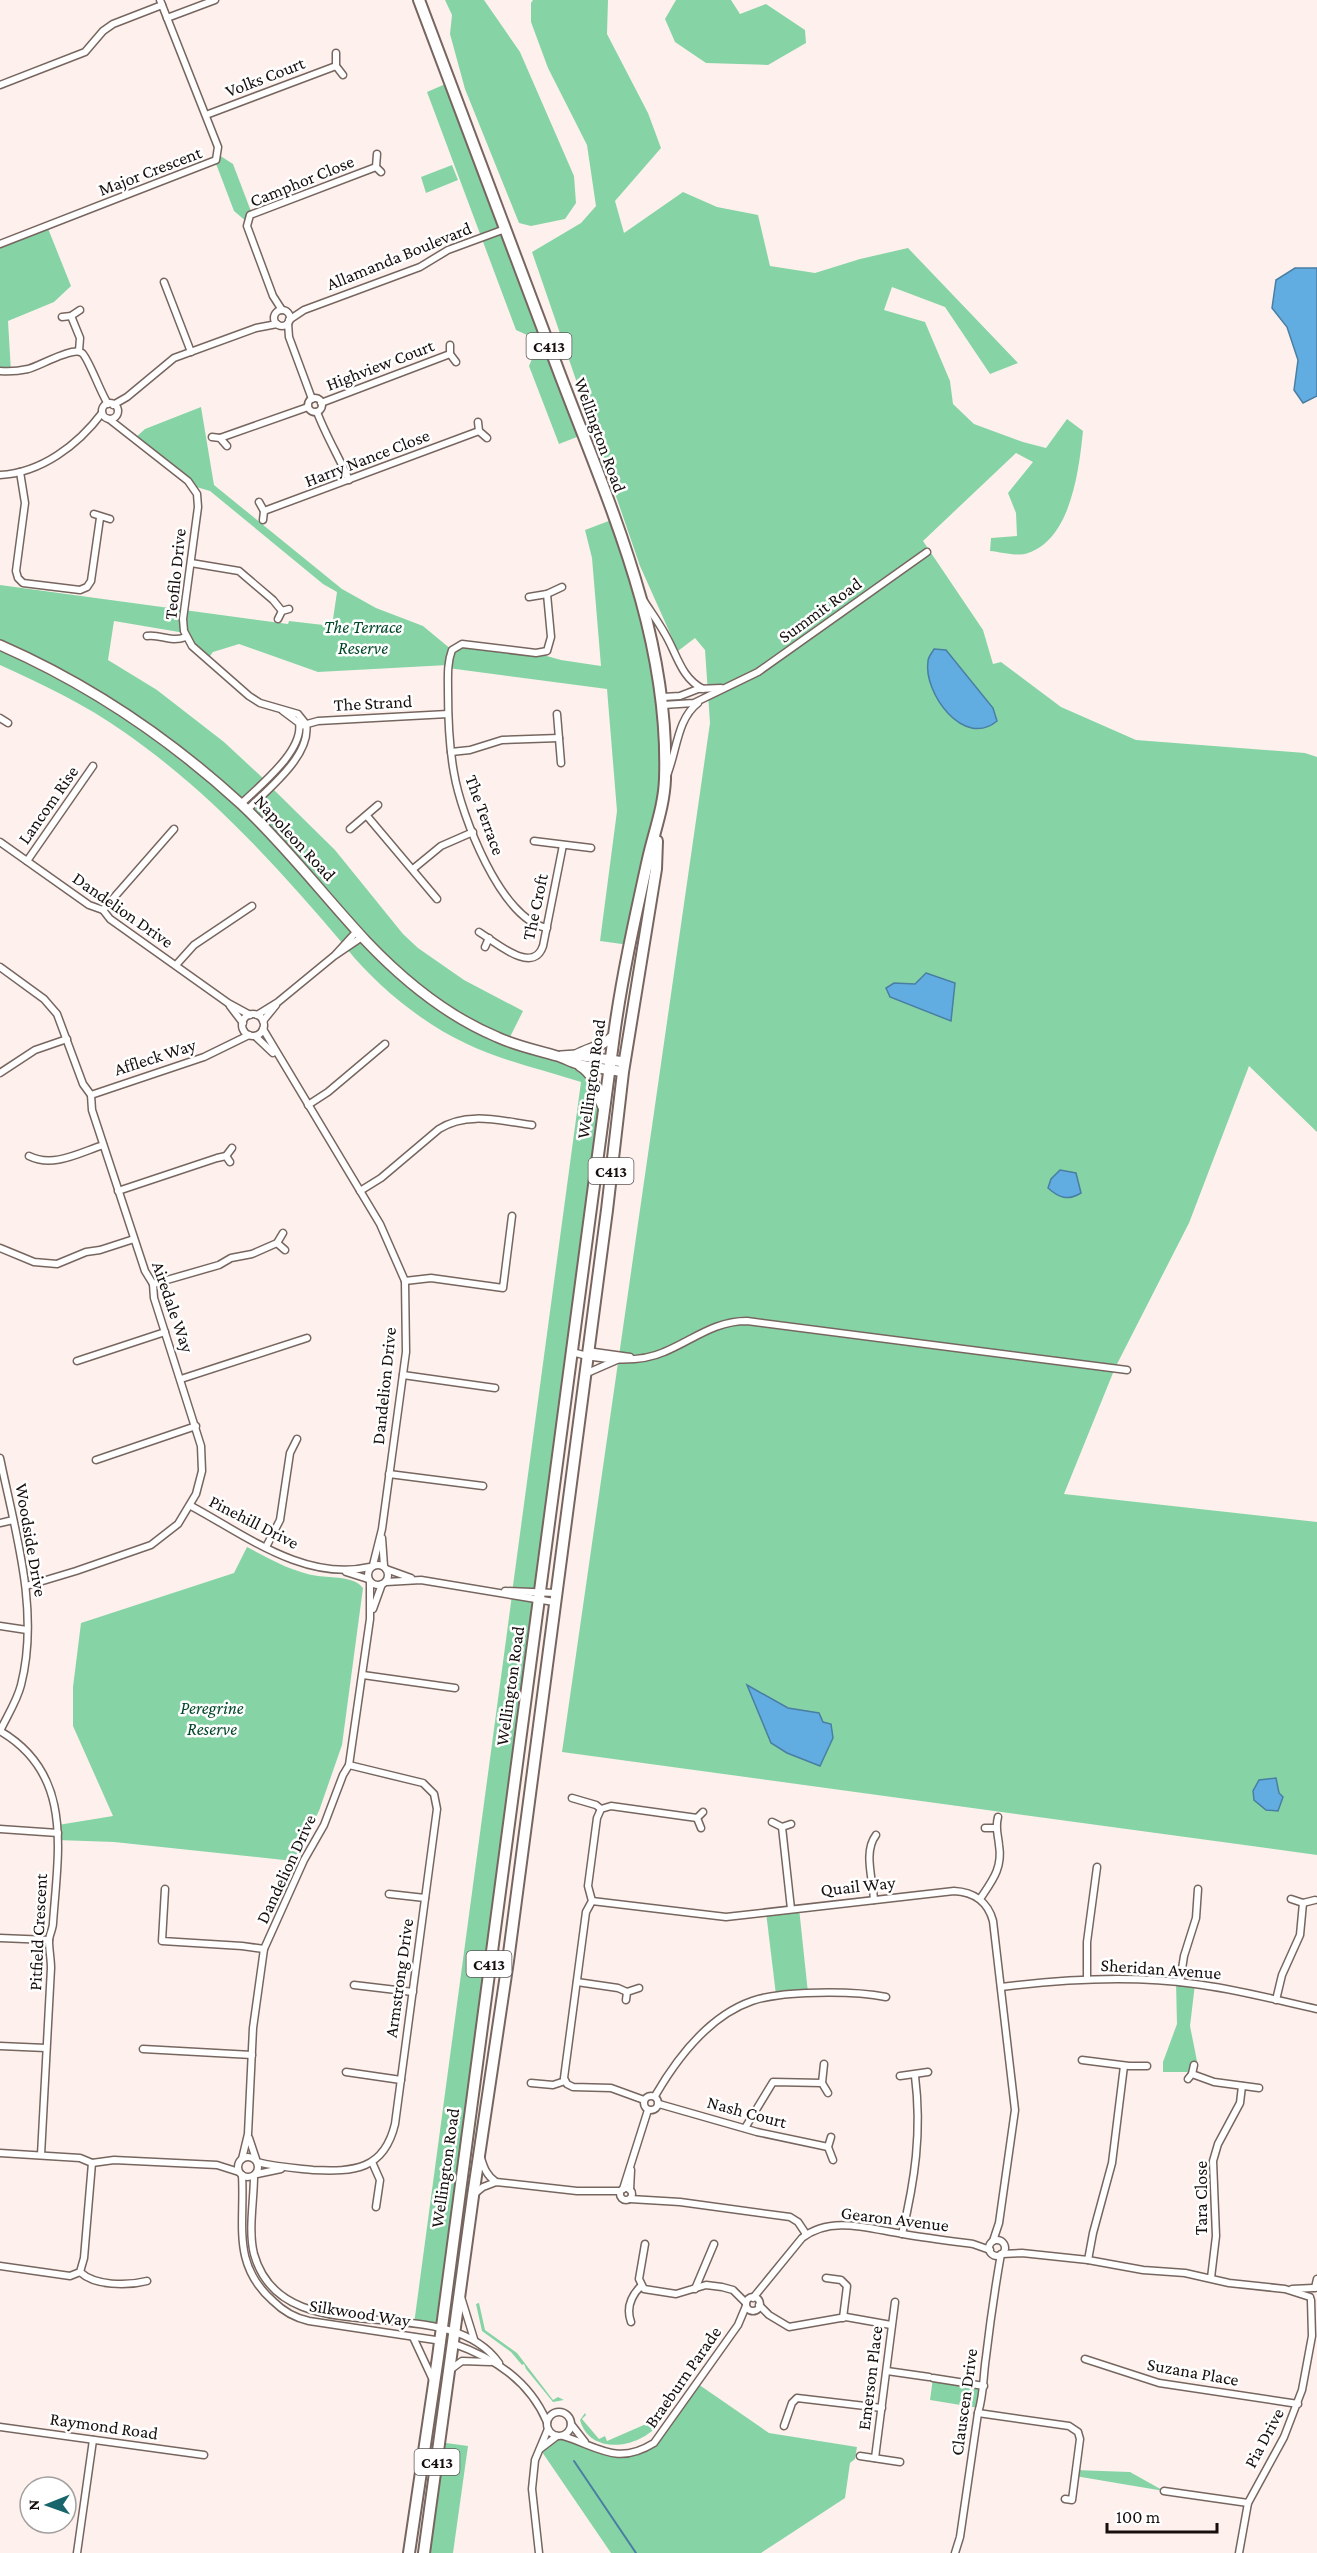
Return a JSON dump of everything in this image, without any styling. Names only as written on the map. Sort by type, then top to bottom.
[{"type":"main road","name":"Wellington Road","points":[[410,2553],[614,1035],[628,949],[657,826],[665,780],[663,701],[657,661],[641,595],[419,0]]},
{"type":"main road","name":"Napoleon Road","points":[[0,645],[67,677],[124,711],[182,753],[244,807],[360,934],[404,977],[454,1014],[496,1037],[559,1057],[623,1067]]},
{"type":"main road","name":"Wellington Road","points":[[424,2553],[508,1961],[588,1354],[623,1067],[656,869],[657,826]]},
{"type":"main road","points":[[604,1109],[598,1098],[593,1078],[577,1060],[586,1049],[603,1045],[614,1035]]},
{"type":"street","points":[[167,18],[215,0]]},
{"type":"street","points":[[0,85],[85,52],[112,24],[161,2]]},
{"type":"street","name":"Major Crescent","points":[[0,244],[214,162],[219,151],[161,2]]},
{"type":"street","points":[[336,53],[336,66],[343,75]]},
{"type":"street","name":"Volks Court","points":[[206,115],[336,66]]},
{"type":"street","name":"Camphor Close","points":[[289,337],[289,322],[279,317],[248,226],[250,215],[379,170],[377,154]]},
{"type":"street","name":"Allamanda Boulevard","points":[[102,411],[127,397],[170,361],[279,317],[420,267],[448,250],[505,229]]},
{"type":"street","points":[[164,282],[191,352]]},
{"type":"street","points":[[63,317],[71,316],[80,310]]},
{"type":"street","name":"Allamanda Boulevard","points":[[279,317],[289,322],[304,310]]},
{"type":"street","points":[[71,316],[80,338],[79,351],[86,358],[99,391],[102,411],[91,427]]},
{"type":"street","points":[[212,437],[220,438],[308,407],[312,399],[289,337],[279,317]]},
{"type":"street","name":"Highview Court","points":[[450,345],[450,354],[456,362]]},
{"type":"street","points":[[0,371],[24,370],[79,351]]},
{"type":"street","name":"Highview Court","points":[[321,403],[450,354]]},
{"type":"street","name":"Teofilo Drive","points":[[99,391],[117,413],[121,426]]},
{"type":"street","name":"Allamanda Boulevard","points":[[117,413],[127,397]]},
{"type":"street","points":[[312,399],[321,403],[321,408],[317,412]]},
{"type":"street","points":[[308,407],[312,412],[317,412]]},
{"type":"street","name":"Teofilo Drive","points":[[102,411],[108,419],[121,426],[188,481],[195,490],[198,507],[183,619],[186,637],[196,651],[254,700],[283,711],[303,725]]},
{"type":"street","points":[[317,412],[331,447],[340,459],[349,480]]},
{"type":"street","points":[[0,475],[20,472],[46,462],[91,427],[117,413]]},
{"type":"street","points":[[478,422],[479,431],[487,438]]},
{"type":"street","name":"Harry Nance Close","points":[[264,511],[479,431]]},
{"type":"street","points":[[220,438],[227,446]]},
{"type":"street","points":[[20,472],[25,503],[16,571],[20,581],[80,590],[87,587],[91,581],[97,516],[110,519]]},
{"type":"street","points":[[259,502],[264,511],[263,520]]},
{"type":"street","name":"Summit Road","points":[[663,701],[689,704],[701,701],[776,661],[836,615],[927,552]]},
{"type":"street","points":[[191,563],[238,571],[286,610],[278,619]]},
{"type":"street","points":[[529,597],[547,594],[562,587]]},
{"type":"street","name":"The Terrace","points":[[547,594],[551,642],[549,649],[545,652],[536,653],[465,644],[456,646],[452,650],[448,665],[448,714],[455,781],[473,832],[492,876],[509,900],[531,923],[547,928]]},
{"type":"street","points":[[641,595],[667,636],[683,669],[694,683],[704,688]]},
{"type":"street","points":[[147,636],[152,635],[168,641],[186,637]]},
{"type":"street","name":"Summit Road","points":[[663,701],[704,688],[727,686]]},
{"type":"street","points":[[665,780],[675,757],[683,720],[693,706],[701,701]]},
{"type":"street","name":"The Strand","points":[[303,725],[318,721],[448,714]]},
{"type":"street","points":[[557,714],[561,762]]},
{"type":"street","points":[[0,718],[8,723]]},
{"type":"street","points":[[244,807],[292,751],[303,725]]},
{"type":"street","points":[[244,807],[285,771],[299,755],[306,738],[303,725]]},
{"type":"street","points":[[451,752],[470,750],[502,740],[559,738]]},
{"type":"street","points":[[292,751],[299,755]]},
{"type":"street","name":"Lancom Rise","points":[[27,861],[93,766]]},
{"type":"street","points":[[279,766],[285,771]]},
{"type":"street","points":[[350,829],[378,805]]},
{"type":"street","points":[[367,816],[438,899]]},
{"type":"street","points":[[103,910],[174,829]]},
{"type":"street","points":[[413,869],[441,846],[473,832]]},
{"type":"street","points":[[534,841],[591,848]]},
{"type":"street","name":"Dandelion Drive","points":[[0,842],[89,905],[103,910],[110,919],[228,1003],[263,1021]]},
{"type":"street","name":"The Croft","points":[[479,932],[517,955],[531,958],[542,949],[563,845]]},
{"type":"street","points":[[176,965],[191,948],[252,906]]},
{"type":"street","points":[[254,1015],[278,1002],[334,957],[342,945],[360,934]]},
{"type":"street","points":[[484,947],[489,938]]},
{"type":"street","name":"Airedale Way","points":[[0,967],[51,1006],[60,1018],[83,1084],[91,1095],[92,1110],[118,1191],[147,1275],[153,1284],[154,1298],[196,1426],[202,1463],[199,1487],[191,1506],[172,1530],[151,1545],[26,1586]]},
{"type":"street","points":[[263,1029],[263,1021],[278,1002]]},
{"type":"street","name":"Dandelion Drive","points":[[228,1003],[243,1026],[282,1062]]},
{"type":"street","name":"Affleck Way","points":[[228,1046],[254,1015]]},
{"type":"street","name":"Dandelion Drive","points":[[263,1029],[386,1236],[405,1281],[407,1339],[403,1375],[382,1529],[371,1566]]},
{"type":"street","name":"Affleck Way","points":[[91,1095],[204,1057],[263,1029]]},
{"type":"street","points":[[0,1073],[35,1050],[68,1039]]},
{"type":"street","points":[[308,1105],[328,1092],[385,1044]]},
{"type":"street","points":[[360,1191],[381,1178],[439,1128],[449,1123],[474,1118],[531,1125]]},
{"type":"street","points":[[30,1156],[39,1161],[57,1160],[103,1145]]},
{"type":"street","points":[[118,1191],[228,1159],[232,1148]]},
{"type":"street","points":[[37,1170],[39,1161]]},
{"type":"street","points":[[405,1281],[431,1278],[503,1288],[512,1216]]},
{"type":"street","points":[[153,1284],[219,1265],[231,1257],[252,1254],[277,1243],[283,1233]]},
{"type":"street","points":[[0,1248],[34,1262],[57,1264],[82,1253],[134,1239]]},
{"type":"street","points":[[277,1243],[285,1250]]},
{"type":"street","points":[[585,1374],[618,1360],[658,1355],[716,1326],[747,1321],[1127,1370]]},
{"type":"street","points":[[77,1361],[165,1332]]},
{"type":"street","points":[[181,1379],[307,1338]]},
{"type":"street","points":[[572,1352],[633,1357]]},
{"type":"street","points":[[588,1354],[618,1360]]},
{"type":"street","points":[[403,1375],[495,1388]]},
{"type":"street","points":[[96,1460],[196,1426]]},
{"type":"street","points":[[266,1547],[280,1520],[290,1453],[297,1439]]},
{"type":"street","name":"Woodside Drive","points":[[0,1458],[26,1586],[27,1630],[21,1686],[0,1731]]},
{"type":"street","points":[[389,1474],[483,1486]]},
{"type":"street","name":"Pinehill Drive","points":[[191,1506],[298,1562],[340,1570],[369,1580]]},
{"type":"street","points":[[0,1523],[13,1520]]},
{"type":"street","name":"Dandelion Drive","points":[[382,1529],[385,1567]]},
{"type":"street","points":[[421,1580],[376,1585],[369,1580],[367,1574],[371,1566],[385,1567],[421,1580],[555,1597]]},
{"type":"street","name":"Pinehill Drive","points":[[340,1570],[371,1566]]},
{"type":"street","points":[[384,1583],[388,1574],[385,1567]]},
{"type":"street","name":"Dandelion Drive","points":[[241,2160],[248,2134],[253,2028],[264,1949],[304,1860],[324,1825],[349,1765],[370,1619],[369,1580]]},
{"type":"street","name":"Dandelion Drive","points":[[370,1619],[384,1583]]},
{"type":"street","points":[[0,1626],[27,1630]]},
{"type":"street","points":[[363,1675],[456,1688]]},
{"type":"street","name":"Pitfield Crescent","points":[[0,1731],[25,1750],[43,1773],[56,1805],[58,1833],[53,1928],[49,1940],[51,1968],[40,2155]]},
{"type":"street","name":"Armstrong Drive","points":[[349,1765],[423,1783],[434,1794],[437,1809],[393,2136],[386,2148],[372,2162]]},
{"type":"street","points":[[572,1798],[596,1805],[601,1809]]},
{"type":"street","points":[[644,2100],[611,2088],[573,2087],[565,2081],[564,2071],[586,1912],[592,1901],[588,1886],[597,1818],[601,1809],[611,1806],[697,1818]]},
{"type":"street","points":[[697,1818],[703,1812]]},
{"type":"street","points":[[997,2253],[999,2223],[1015,2115],[993,1922],[990,1911],[980,1899],[994,1881],[999,1867],[1000,1848],[995,1828],[998,1816]]},
{"type":"street","points":[[697,1818],[701,1828]]},
{"type":"street","points":[[772,1822],[782,1827],[791,1824]]},
{"type":"street","points":[[782,1827],[791,1909]]},
{"type":"street","points":[[985,1828],[995,1828]]},
{"type":"street","points":[[0,1829],[58,1833]]},
{"type":"street","points":[[874,1900],[869,1852],[876,1835]]},
{"type":"street","points":[[1087,1979],[1087,1942],[1097,1867]]},
{"type":"street","points":[[165,1889],[162,1941],[264,1949]]},
{"type":"street","points":[[1180,1982],[1184,1956],[1194,1925],[1198,1889]]},
{"type":"street","name":"Quail Way","points":[[592,1901],[726,1917],[954,1891],[965,1892],[980,1899]]},
{"type":"street","points":[[389,1894],[425,1898]]},
{"type":"street","points":[[1292,1899],[1303,1903],[1316,1900]]},
{"type":"street","points":[[1276,2000],[1282,1975],[1300,1935],[1303,1903]]},
{"type":"street","points":[[0,1938],[49,1940]]},
{"type":"street","name":"Sheridan Avenue","points":[[1001,1987],[1087,1979],[1180,1982],[1231,1990],[1317,2009]]},
{"type":"street","points":[[577,1982],[618,1988],[627,1992],[639,1988]]},
{"type":"street","points":[[354,1984],[413,1992]]},
{"type":"street","points":[[626,2000],[627,1992]]},
{"type":"street","points":[[654,2096],[695,2041],[726,2014],[744,2004],[776,1995],[814,1993],[854,1993],[886,1997]]},
{"type":"street","points":[[0,2046],[46,2048]]},
{"type":"street","points":[[143,2049],[252,2055]]},
{"type":"street","points":[[1082,2060],[1124,2066],[1148,2066]]},
{"type":"street","points":[[824,2064],[822,2083],[828,2093]]},
{"type":"street","points":[[1194,2065],[1190,2077],[1259,2088]]},
{"type":"street","points":[[1088,2260],[1112,2163],[1124,2066]]},
{"type":"street","points":[[346,2072],[401,2080]]},
{"type":"street","points":[[900,2076],[915,2076],[928,2072]]},
{"type":"street","points":[[902,2234],[919,2134],[915,2076]]},
{"type":"street","points":[[745,2128],[773,2082],[780,2080],[822,2083]]},
{"type":"street","points":[[531,2083],[553,2085],[565,2081]]},
{"type":"street","name":"Tara Close","points":[[1211,2278],[1216,2236],[1213,2161],[1221,2137],[1240,2103],[1242,2086]]},
{"type":"street","points":[[648,2096],[654,2096],[658,2104],[655,2110],[648,2110],[644,2106],[644,2100],[648,2096]]},
{"type":"street","name":"Nash Court","points":[[658,2104],[745,2128],[828,2147]]},
{"type":"street","points":[[631,2163],[631,2193],[625,2201],[621,2192],[648,2110]]},
{"type":"street","name":"Dandelion Drive","points":[[248,2134],[257,2161]]},
{"type":"street","points":[[831,2137],[828,2147],[833,2160]]},
{"type":"street","points":[[0,2153],[80,2158],[92,2163],[114,2160],[218,2165],[248,2157],[285,2168],[340,2171],[357,2169],[372,2162],[380,2180],[376,2207]]},
{"type":"street","points":[[480,2153],[485,2170],[496,2182]]},
{"type":"street","points":[[241,2160],[241,2174]]},
{"type":"street","points":[[255,2175],[259,2168],[257,2161]]},
{"type":"street","points":[[80,2272],[84,2258],[92,2163]]},
{"type":"street","points":[[218,2165],[248,2178],[285,2168]]},
{"type":"street","name":"Silkwood Way","points":[[241,2174],[241,2235],[248,2268],[262,2291],[284,2311],[301,2319],[439,2341]]},
{"type":"street","name":"Silkwood Way","points":[[255,2175],[253,2241],[258,2264],[274,2288],[290,2301],[313,2311],[440,2329]]},
{"type":"street","points":[[473,2196],[483,2187],[496,2182],[577,2191],[631,2193],[645,2199],[790,2217],[798,2222],[806,2234]]},
{"type":"street","name":"Gearon Avenue","points":[[806,2234],[825,2227],[846,2225],[973,2244],[997,2253]]},
{"type":"street","name":"Braeburn Parade","points":[[560,2436],[585,2442],[603,2452],[615,2455],[638,2452],[654,2443],[793,2246],[806,2234]]},
{"type":"street","points":[[997,2242],[1022,2253]]},
{"type":"street","points":[[997,2242],[997,2253]]},
{"type":"street","name":"Gearon Avenue","points":[[973,2244],[997,2242]]},
{"type":"street","points":[[645,2244],[639,2279],[645,2290],[676,2294],[706,2285],[722,2287],[737,2294],[783,2325],[795,2327],[843,2318],[891,2325]]},
{"type":"street","points":[[695,2289],[714,2244]]},
{"type":"street","points":[[997,2253],[1022,2253],[1088,2260],[1211,2278],[1229,2283],[1285,2289],[1315,2288]]},
{"type":"street","name":"Clauscen Drive","points":[[956,2553],[984,2386],[997,2253]]},
{"type":"street","points":[[248,2268],[258,2264]]},
{"type":"street","points":[[0,2266],[70,2276],[80,2272]]},
{"type":"street","points":[[80,2272],[87,2279],[132,2285],[147,2281]]},
{"type":"street","points":[[826,2278],[846,2283],[843,2318]]},
{"type":"street","points":[[1285,2289],[1313,2300],[1317,2279]]},
{"type":"street","points":[[631,2322],[629,2310],[632,2297],[641,2286]]},
{"type":"street","points":[[460,2293],[474,2339]]},
{"type":"street","name":"Pia Drive","points":[[1312,2336],[1313,2300]]},
{"type":"street","name":"Emerson Place","points":[[875,2458],[895,2302]]},
{"type":"street","name":"Pia Drive","points":[[1239,2553],[1248,2503],[1284,2437],[1298,2404],[1317,2314]]},
{"type":"street","points":[[336,2325],[338,2315]]},
{"type":"street","points":[[391,2334],[393,2322]]},
{"type":"street","points":[[440,2329],[500,2364],[523,2384],[541,2408],[548,2426],[560,2436]]},
{"type":"street","points":[[413,2337],[434,2382]]},
{"type":"street","points":[[439,2341],[454,2338],[474,2339],[489,2349],[500,2364]]},
{"type":"street","name":"Suzana Place","points":[[1085,2359],[1159,2383],[1298,2404]]},
{"type":"street","points":[[449,2370],[462,2361],[500,2364]]},
{"type":"street","points":[[887,2371],[984,2386]]},
{"type":"street","points":[[784,2426],[792,2403],[800,2397],[882,2408]]},
{"type":"street","points":[[540,2449],[569,2431],[571,2424],[567,2415],[541,2408]]},
{"type":"street","points":[[539,2553],[532,2488],[535,2460],[551,2415],[558,2412]]},
{"type":"street","points":[[978,2413],[1069,2426],[1078,2432],[1080,2439],[1072,2500]]},
{"type":"street","name":"Braeburn Parade","points":[[571,2424],[585,2442]]},
{"type":"street","name":"Raymond Road","points":[[0,2427],[204,2455]]},
{"type":"street","points":[[77,2553],[93,2440]]},
{"type":"street","name":"Emerson Place","points":[[860,2456],[900,2462]]},
{"type":"street","points":[[1164,2491],[1248,2503]]},
{"type":"street","name":"Clauscen Drive","points":[[960,2536],[961,2553]]},
{"type":"green space","points":[[445,0],[484,0],[520,52],[574,176],[576,203],[565,219],[531,226],[519,223],[465,89],[450,34],[452,15]]},
{"type":"green space","points":[[533,0],[608,0],[607,34],[648,113],[661,148],[615,201],[624,233],[683,192],[717,207],[758,215],[770,266],[815,273],[860,259],[908,248],[1018,363],[990,374],[945,307],[892,287],[884,310],[925,322],[950,381],[953,404],[974,424],[1046,448],[1067,419],[1083,431],[1079,465],[1070,501],[1054,534],[1043,545],[1024,554],[990,551],[991,538],[1017,536],[1016,513],[1008,493],[1033,462],[1016,453],[923,541],[983,630],[993,664],[1001,662],[1061,707],[1136,740],[1305,753],[1317,757],[1317,1132],[1249,1066],[1189,1223],[1115,1368],[1064,1494],[1317,1522],[1317,1855],[562,1752],[710,723],[705,650],[695,638],[678,651],[640,566],[532,252],[581,223],[596,206],[587,145],[548,68],[531,22]]},
{"type":"green space","points":[[676,0],[731,0],[740,14],[766,4],[805,30],[806,43],[768,65],[706,63],[675,42],[665,19]]},
{"type":"green space","points":[[450,82],[582,435],[559,444],[529,366],[534,354],[527,335],[516,330],[427,92]]},
{"type":"green space","points":[[219,155],[233,164],[252,214],[247,222],[234,211],[215,161]]},
{"type":"green space","points":[[452,165],[458,180],[426,193],[421,177]]},
{"type":"green space","points":[[47,226],[71,286],[54,302],[8,321],[11,372],[0,371],[0,244]]},
{"type":"green space","name":"The Terrace Reserve","points":[[201,407],[214,485],[342,589],[376,608],[423,626],[452,650],[457,646],[536,653],[561,660],[601,666],[592,558],[585,530],[614,519],[650,626],[665,780],[629,945],[600,941],[617,811],[607,689],[448,668],[448,665],[318,672],[239,644],[213,652],[207,660],[185,633],[114,621],[108,660],[157,690],[224,742],[265,780],[241,804],[247,810],[270,786],[335,850],[403,934],[418,948],[464,980],[523,1011],[508,1041],[587,1070],[604,1109],[539,1590],[512,1593],[581,1082],[481,1050],[450,1036],[418,1015],[372,977],[347,949],[362,937],[357,931],[343,944],[267,858],[185,779],[124,732],[94,713],[48,687],[0,665],[0,585],[288,624],[289,621],[332,626],[337,592],[323,584],[210,491],[193,486],[135,438],[145,429]]},
{"type":"green space","name":"Peregrine Reserve","points":[[247,1547],[299,1571],[318,1576],[348,1579],[363,1588],[342,1745],[319,1811],[293,1861],[114,1842],[57,1840],[58,1825],[113,1816],[73,1726],[73,1687],[81,1623],[234,1573]]},
{"type":"green space","points":[[512,1595],[538,1599],[440,2329],[414,2324]]},
{"type":"green space","points":[[799,1908],[808,1993],[776,1995],[766,1912]]},
{"type":"green space","points":[[1176,1982],[1195,1984],[1190,2026],[1197,2061],[1193,2072],[1163,2072],[1163,2062],[1177,2024]]},
{"type":"green space","points":[[484,2301],[479,2303],[485,2330],[517,2353],[553,2400],[558,2397],[564,2400],[553,2402],[524,2364],[522,2365],[511,2352],[482,2331],[476,2304]]},
{"type":"green space","points":[[933,2378],[984,2386],[979,2408],[930,2400]]},
{"type":"green space","points":[[698,2384],[769,2433],[857,2447],[855,2459],[850,2463],[845,2498],[761,2553],[611,2553],[540,2449],[557,2436],[609,2454],[648,2447]]},
{"type":"green space","points":[[585,2413],[582,2419],[599,2439],[605,2436],[607,2441],[653,2421],[651,2416],[655,2414],[659,2423],[651,2432],[629,2443],[605,2444],[594,2440],[586,2432],[580,2420]]},
{"type":"green space","points":[[439,2442],[468,2446],[453,2553],[424,2553]]},
{"type":"green space","points":[[1075,2470],[1130,2472],[1164,2491],[1075,2476]]},
{"type":"water","points":[[1295,268],[1317,268],[1317,396],[1303,403],[1294,390],[1298,360],[1287,327],[1272,308],[1276,280]]},
{"type":"water","points":[[934,649],[946,650],[993,708],[997,721],[984,728],[972,728],[959,723],[948,714],[932,688],[928,674],[928,660]]},
{"type":"water","points":[[926,973],[955,983],[951,1021],[890,997],[886,988],[894,983],[915,984]]},
{"type":"water","points":[[1060,1170],[1076,1173],[1081,1193],[1072,1197],[1064,1197],[1048,1188],[1051,1179]]},
{"type":"water","points":[[747,1685],[788,1708],[819,1713],[823,1722],[831,1724],[833,1738],[820,1766],[787,1753],[771,1743]]},
{"type":"water","points":[[1276,1778],[1279,1793],[1283,1797],[1278,1811],[1266,1810],[1254,1800],[1253,1791],[1259,1780]]},
{"type":"waterway","points":[[574,2461],[636,2553]]}]
